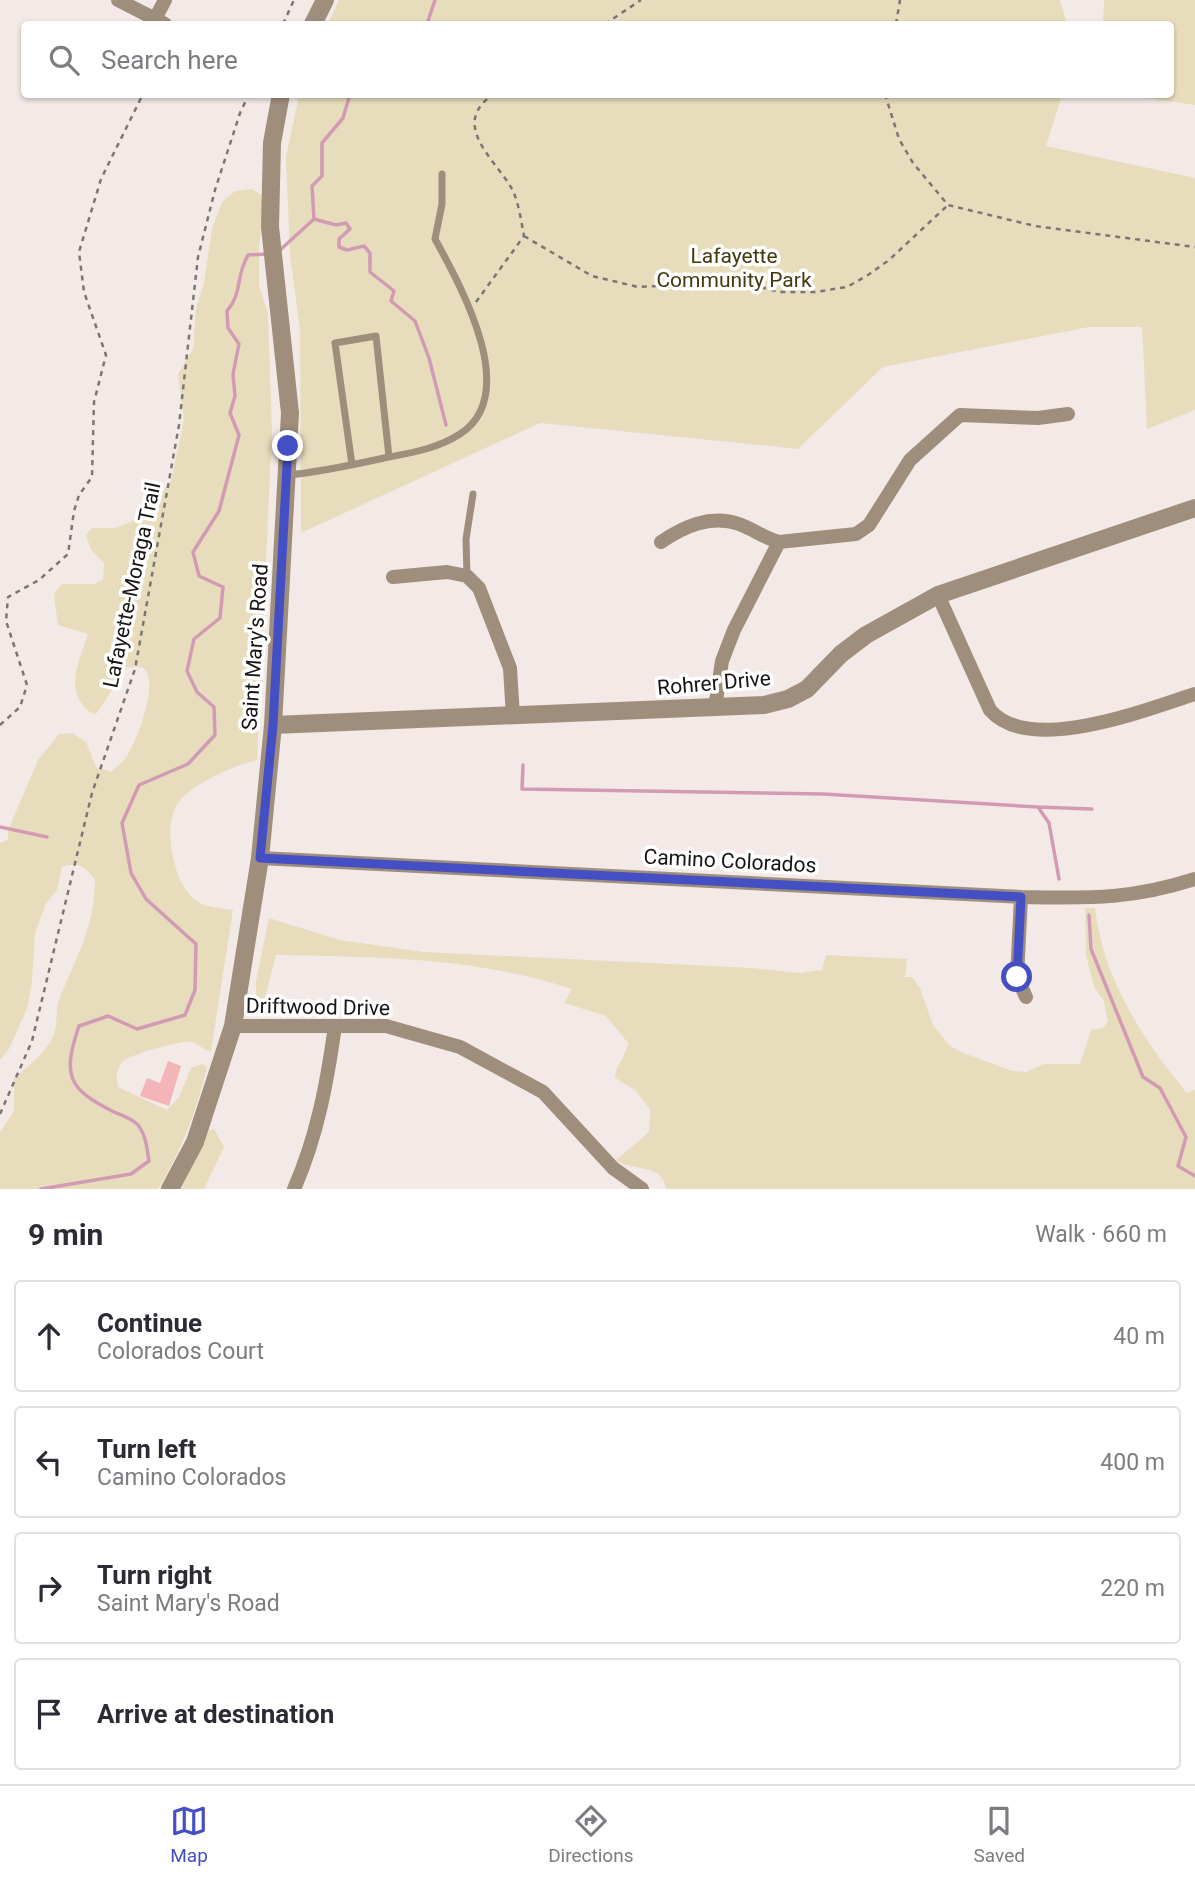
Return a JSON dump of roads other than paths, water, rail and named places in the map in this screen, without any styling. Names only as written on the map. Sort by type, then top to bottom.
[{"type":"street","points":[[118,0],[158,21]]},
{"type":"street","points":[[160,21],[164,0]]},
{"type":"street","points":[[314,21],[325,0]]},
{"type":"street","name":"Saint Mary's Road","points":[[170,1189],[195,1142],[233,1026],[260,858],[273,725],[287,475],[289,387],[270,227],[272,143],[280,98]]},
{"type":"street","points":[[660,542],[685,526],[711,521],[738,523],[765,539],[779,542],[856,534],[869,525],[910,460],[960,415],[1038,418],[1068,414]]},
{"type":"street","name":"Rohrer Drive","points":[[273,725],[764,705],[788,699],[807,689],[841,654],[866,635],[939,595],[1195,508]]},
{"type":"street","points":[[715,708],[722,661],[730,640],[779,542]]},
{"type":"street","points":[[393,577],[447,572],[467,576],[479,588],[505,647],[510,667],[513,717]]},
{"type":"street","points":[[939,595],[990,710],[1004,722],[1045,729],[1088,727],[1195,694]]},
{"type":"street","name":"Camino Colorados","points":[[260,858],[1021,897],[1111,899],[1192,880]]},
{"type":"street","points":[[1192,880],[1195,895]]},
{"type":"street","points":[[1021,897],[1017,977],[1026,997]]},
{"type":"street","name":"Driftwood Drive","points":[[233,1026],[386,1026],[460,1047],[543,1092],[613,1168],[642,1189]]},
{"type":"street","points":[[294,1189],[310,1152],[327,1078],[335,1026]]},
{"type":"lane","points":[[287,475],[430,449],[462,433],[482,407],[487,379],[484,350],[470,311],[435,239],[442,204],[442,174]]},
{"type":"lane","points":[[352,465],[335,344],[376,336],[389,457]]},
{"type":"lane","points":[[467,576],[466,539],[473,494]]},
{"type":"waterway","points":[[428,21],[435,0]]},
{"type":"waterway","points":[[280,250],[314,219],[312,186],[322,176],[322,143],[343,118],[349,98]]},
{"type":"waterway","points":[[314,219],[336,225],[346,223],[350,229],[339,239],[339,247],[347,250],[364,246],[370,253],[370,272],[394,291],[391,301],[415,321],[429,358],[446,425]]},
{"type":"waterway","points":[[41,1189],[131,1174],[149,1161],[138,1125],[87,1096],[73,1079],[71,1057],[79,1026],[108,1016],[137,1029],[185,1015],[195,990],[196,944],[146,899],[131,873],[122,823],[139,785],[188,764],[215,735],[214,707],[197,692],[187,671],[194,639],[220,618],[223,587],[199,576],[193,552],[219,511],[239,435],[230,413],[235,396],[233,374],[239,344],[228,328],[227,311],[235,297],[248,255],[267,254]]},
{"type":"waterway","points":[[523,765],[522,789],[823,794],[1038,807],[1049,823],[1059,879]]},
{"type":"waterway","points":[[1038,807],[1092,809]]},
{"type":"waterway","points":[[0,827],[47,837]]},
{"type":"waterway","points":[[1089,915],[1091,949],[1143,1077],[1160,1088],[1186,1137],[1178,1166],[1195,1176]]},
{"type":"park label","name":"Lafayette Community Park","points":[[734,268]]}]
